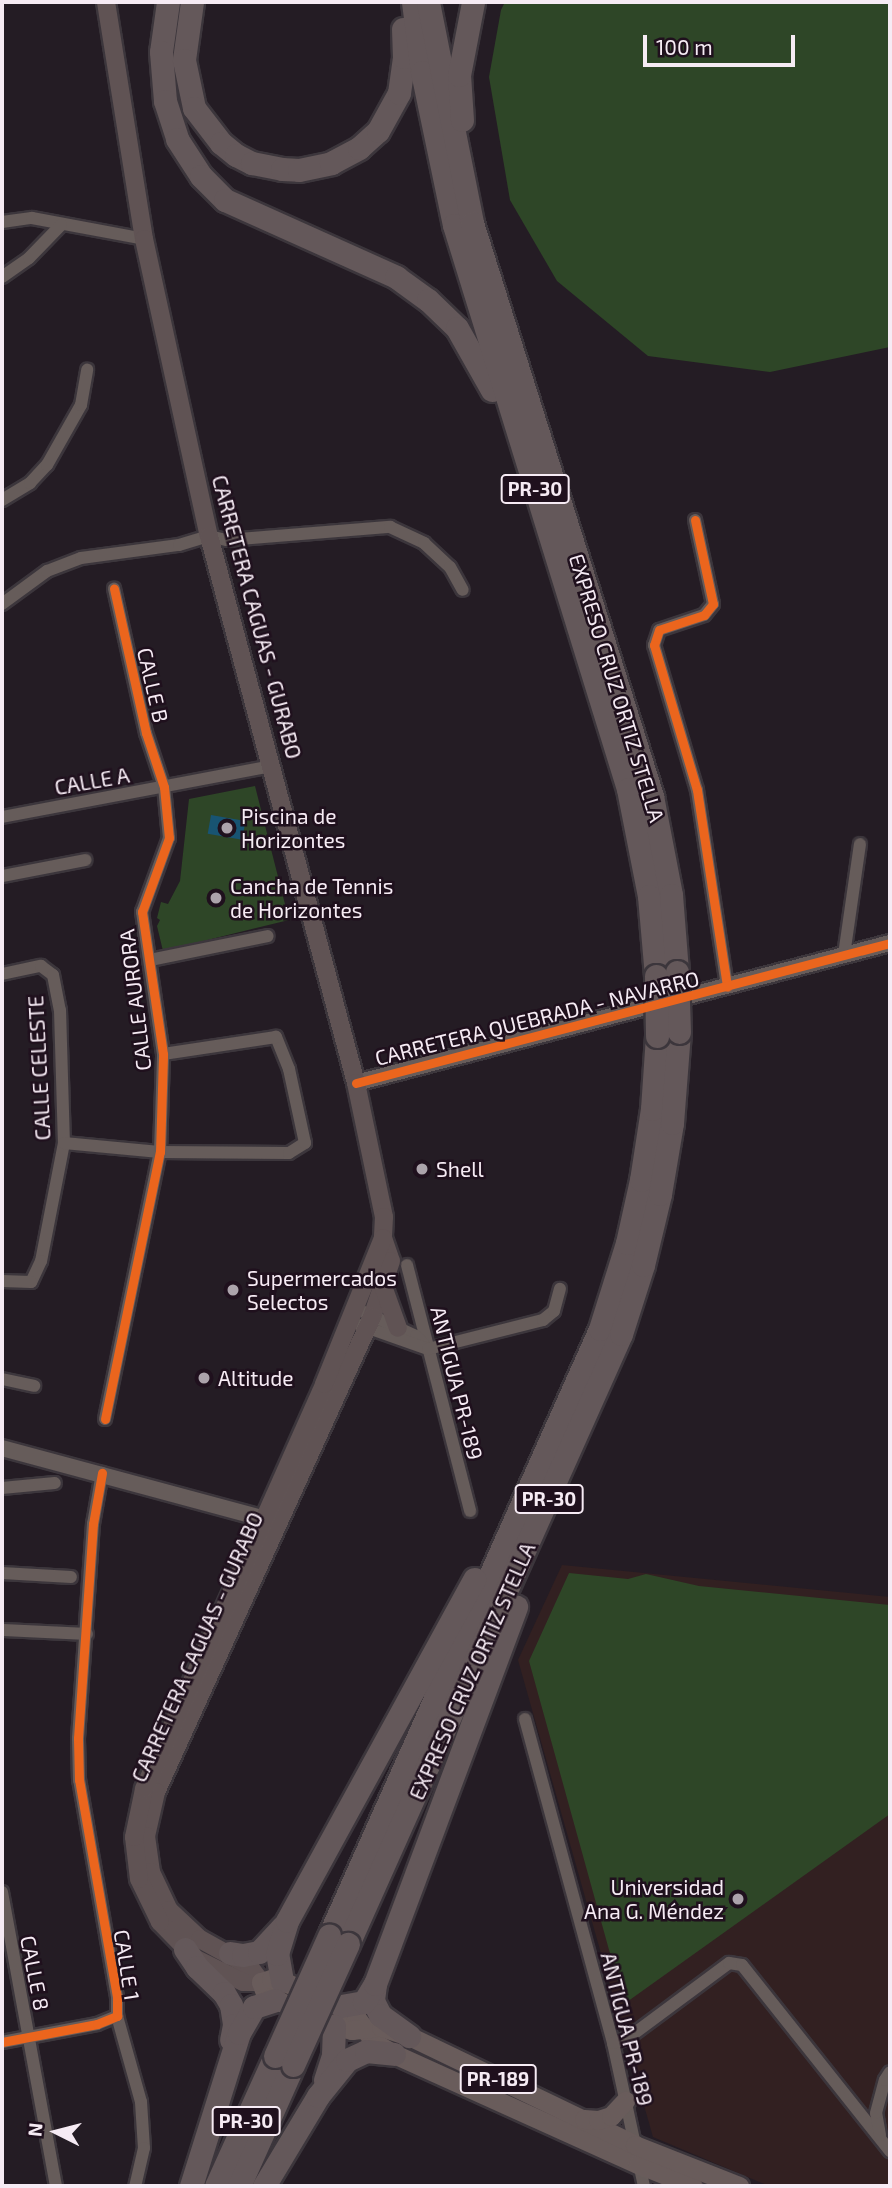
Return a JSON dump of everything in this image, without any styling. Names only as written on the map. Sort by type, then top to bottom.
[{"type":"highway","points":[[168,2],[161,52],[165,100],[177,139],[201,176],[225,200],[396,277],[444,314],[481,366],[506,422],[520,467],[537,494]]},
{"type":"highway","points":[[191,2],[184,60],[194,108],[221,143],[236,155],[268,167],[299,170],[331,163],[349,154],[369,140],[386,120],[399,93],[402,79],[403,2]]},
{"type":"highway","name":"EXPRESO CRUZ ORTIZ STELLA","points":[[412,2],[422,72],[454,225],[628,789],[667,974]]},
{"type":"highway","name":"EXPRESO CRUZ ORTIZ STELLA","points":[[216,2186],[284,2060],[517,1544],[607,1369],[643,1265],[667,1156],[669,882],[647,777],[489,279],[461,178],[428,2]]},
{"type":"highway","points":[[461,178],[465,150],[459,75],[473,2]]},
{"type":"highway","points":[[191,2186],[230,2060],[247,2016],[273,1988],[278,1954],[288,1921],[479,1571],[517,1544],[522,1589],[374,1984],[364,2002],[337,2016],[333,2054],[318,2096]]},
{"type":"highway","points":[[230,1953],[243,1955],[260,1952],[288,1921]]},
{"type":"highway","points":[[186,1948],[197,1967],[224,1993],[231,2005],[234,2025],[230,2060]]},
{"type":"highway","points":[[374,1984],[373,2001],[380,2015],[409,2036]]},
{"type":"highway","points":[[264,2186],[334,2074],[357,2055],[377,2050],[394,2054]]},
{"type":"highway","name":"EXPRESO CRUZ ORTIZ STELLA","points":[[239,2186],[284,2060]]},
{"type":"main road","name":"CARRETERA CAGUAS - GURABO","points":[[106,2],[144,239],[209,536],[356,1083],[384,1217],[383,1238],[271,1520],[156,1792],[146,1836],[150,1872],[169,1910],[200,1939],[230,1953],[273,1988]]},
{"type":"main road","name":"CARRETERA CAGUAS - GURABO","points":[[273,1988],[243,1982],[196,1959],[160,1922],[139,1879],[134,1837],[144,1789],[384,1289],[391,1261],[383,1238]]},
{"type":"main road","points":[[384,1289],[398,1328]]},
{"type":"main road","name":"PR-189","points":[[273,1988],[337,2016],[356,2017],[375,2043],[394,2054],[636,2155],[739,2186]]},
{"type":"main road","name":"PR-189","points":[[364,2029],[381,2027],[409,2036],[576,2118],[693,2186]]},
{"type":"main road","points":[[576,2118],[598,2120],[611,2116],[625,2101]]},
{"type":"street","points":[[2,222],[32,218],[144,239]]},
{"type":"street","points":[[2,277],[29,258],[61,225]]},
{"type":"street","points":[[2,500],[30,483],[47,465],[82,405],[87,370]]},
{"type":"street","points":[[695,520],[713,604],[704,615],[659,630],[654,645],[696,790],[727,987]]},
{"type":"street","points":[[2,604],[47,572],[81,558],[179,545],[209,536],[227,540],[390,527],[424,543],[450,567],[463,590]]},
{"type":"street","name":"CALLE B","points":[[114,589],[146,733],[164,787]]},
{"type":"street","name":"CALLE A","points":[[2,817],[272,766]]},
{"type":"street","name":"CALLE AURORA","points":[[106,1419],[160,1152],[163,1054],[142,912],[169,838],[164,787]]},
{"type":"street","points":[[844,955],[860,844]]},
{"type":"street","points":[[2,876],[85,860]]},
{"type":"street","points":[[150,960],[268,936]]},
{"type":"street","name":"CARRETERA QUEBRADA - NAVARRO","points":[[356,1083],[890,943]]},
{"type":"street","name":"CALLE CELESTE","points":[[2,974],[41,966],[53,975],[60,1010],[64,1143],[41,1261],[31,1282],[19,1284],[2,1281]]},
{"type":"street","points":[[64,1143],[160,1152],[289,1153],[305,1143],[289,1069],[276,1037],[163,1054]]},
{"type":"street","name":"ANTIGUA PR-189","points":[[407,1265],[470,1511]]},
{"type":"street","points":[[352,1315],[428,1349],[543,1320],[554,1311],[559,1289]]},
{"type":"street","points":[[370,1322],[398,1328],[416,1336],[428,1349]]},
{"type":"street","points":[[2,1379],[34,1386]]},
{"type":"street","points":[[2,1448],[271,1520]]},
{"type":"street","name":"CALLE 1","points":[[2,2042],[97,2024],[117,2016],[117,1997],[79,1780],[78,1738],[93,1524],[102,1473]]},
{"type":"street","points":[[2,1488],[55,1483]]},
{"type":"street","points":[[2,1573],[71,1577]]},
{"type":"street","points":[[2,1630],[87,1634]]},
{"type":"street","name":"ANTIGUA PR-189","points":[[525,1719],[613,2043],[644,2186]]},
{"type":"street","name":"CALLE 8","points":[[2,1892],[56,2186]]},
{"type":"street","points":[[613,2043],[628,2038],[729,1963],[742,1965],[890,2151]]},
{"type":"street","points":[[117,2016],[141,2102],[144,2148],[135,2186]]},
{"type":"street","points":[[881,2139],[876,2113],[885,2080],[890,2072]]},
{"type":"shaded area","name":"Universidad Ana G. Méndez","points":[[562,1565],[890,1597],[890,2186],[769,2186],[653,2137],[518,1660]]},
{"type":"green space","points":[[505,2],[890,2],[890,347],[770,372],[648,356],[557,281],[510,200],[489,77],[501,10]]},
{"type":"green space","points":[[255,786],[289,920],[163,951],[157,926],[160,920],[157,918],[161,902],[168,904],[180,881],[189,799]]},
{"type":"green space","points":[[569,1573],[628,1579],[646,1574],[699,1586],[890,1605],[890,1814],[624,2004],[529,1661]]},
{"type":"water","name":"Piscina de Horizontes","points":[[211,815],[245,821],[242,840],[208,834]]},
{"type":"cycle path","points":[[695,520],[713,604],[704,615],[659,630],[654,645],[697,790],[727,987]]},
{"type":"cycle path","points":[[105,1419],[160,1152],[163,1054],[142,912],[169,838],[164,787],[146,733],[114,589]]},
{"type":"cycle path","points":[[356,1083],[890,943]]},
{"type":"cycle path","points":[[2,2042],[97,2024],[117,2016],[117,1997],[79,1780],[78,1738],[93,1524],[102,1473]]},
{"type":"place","name":"Piscina de Horizontes","points":[[227,828]]},
{"type":"place","name":"Cancha de Tennis de Horizontes","points":[[216,898]]},
{"type":"place","name":"Shell","points":[[422,1169]]},
{"type":"place","name":"Supermercados Selectos","points":[[233,1290]]},
{"type":"place","name":"Altitude","points":[[204,1378]]},
{"type":"place","name":"Universidad Ana G. Méndez","points":[[738,1899]]}]
